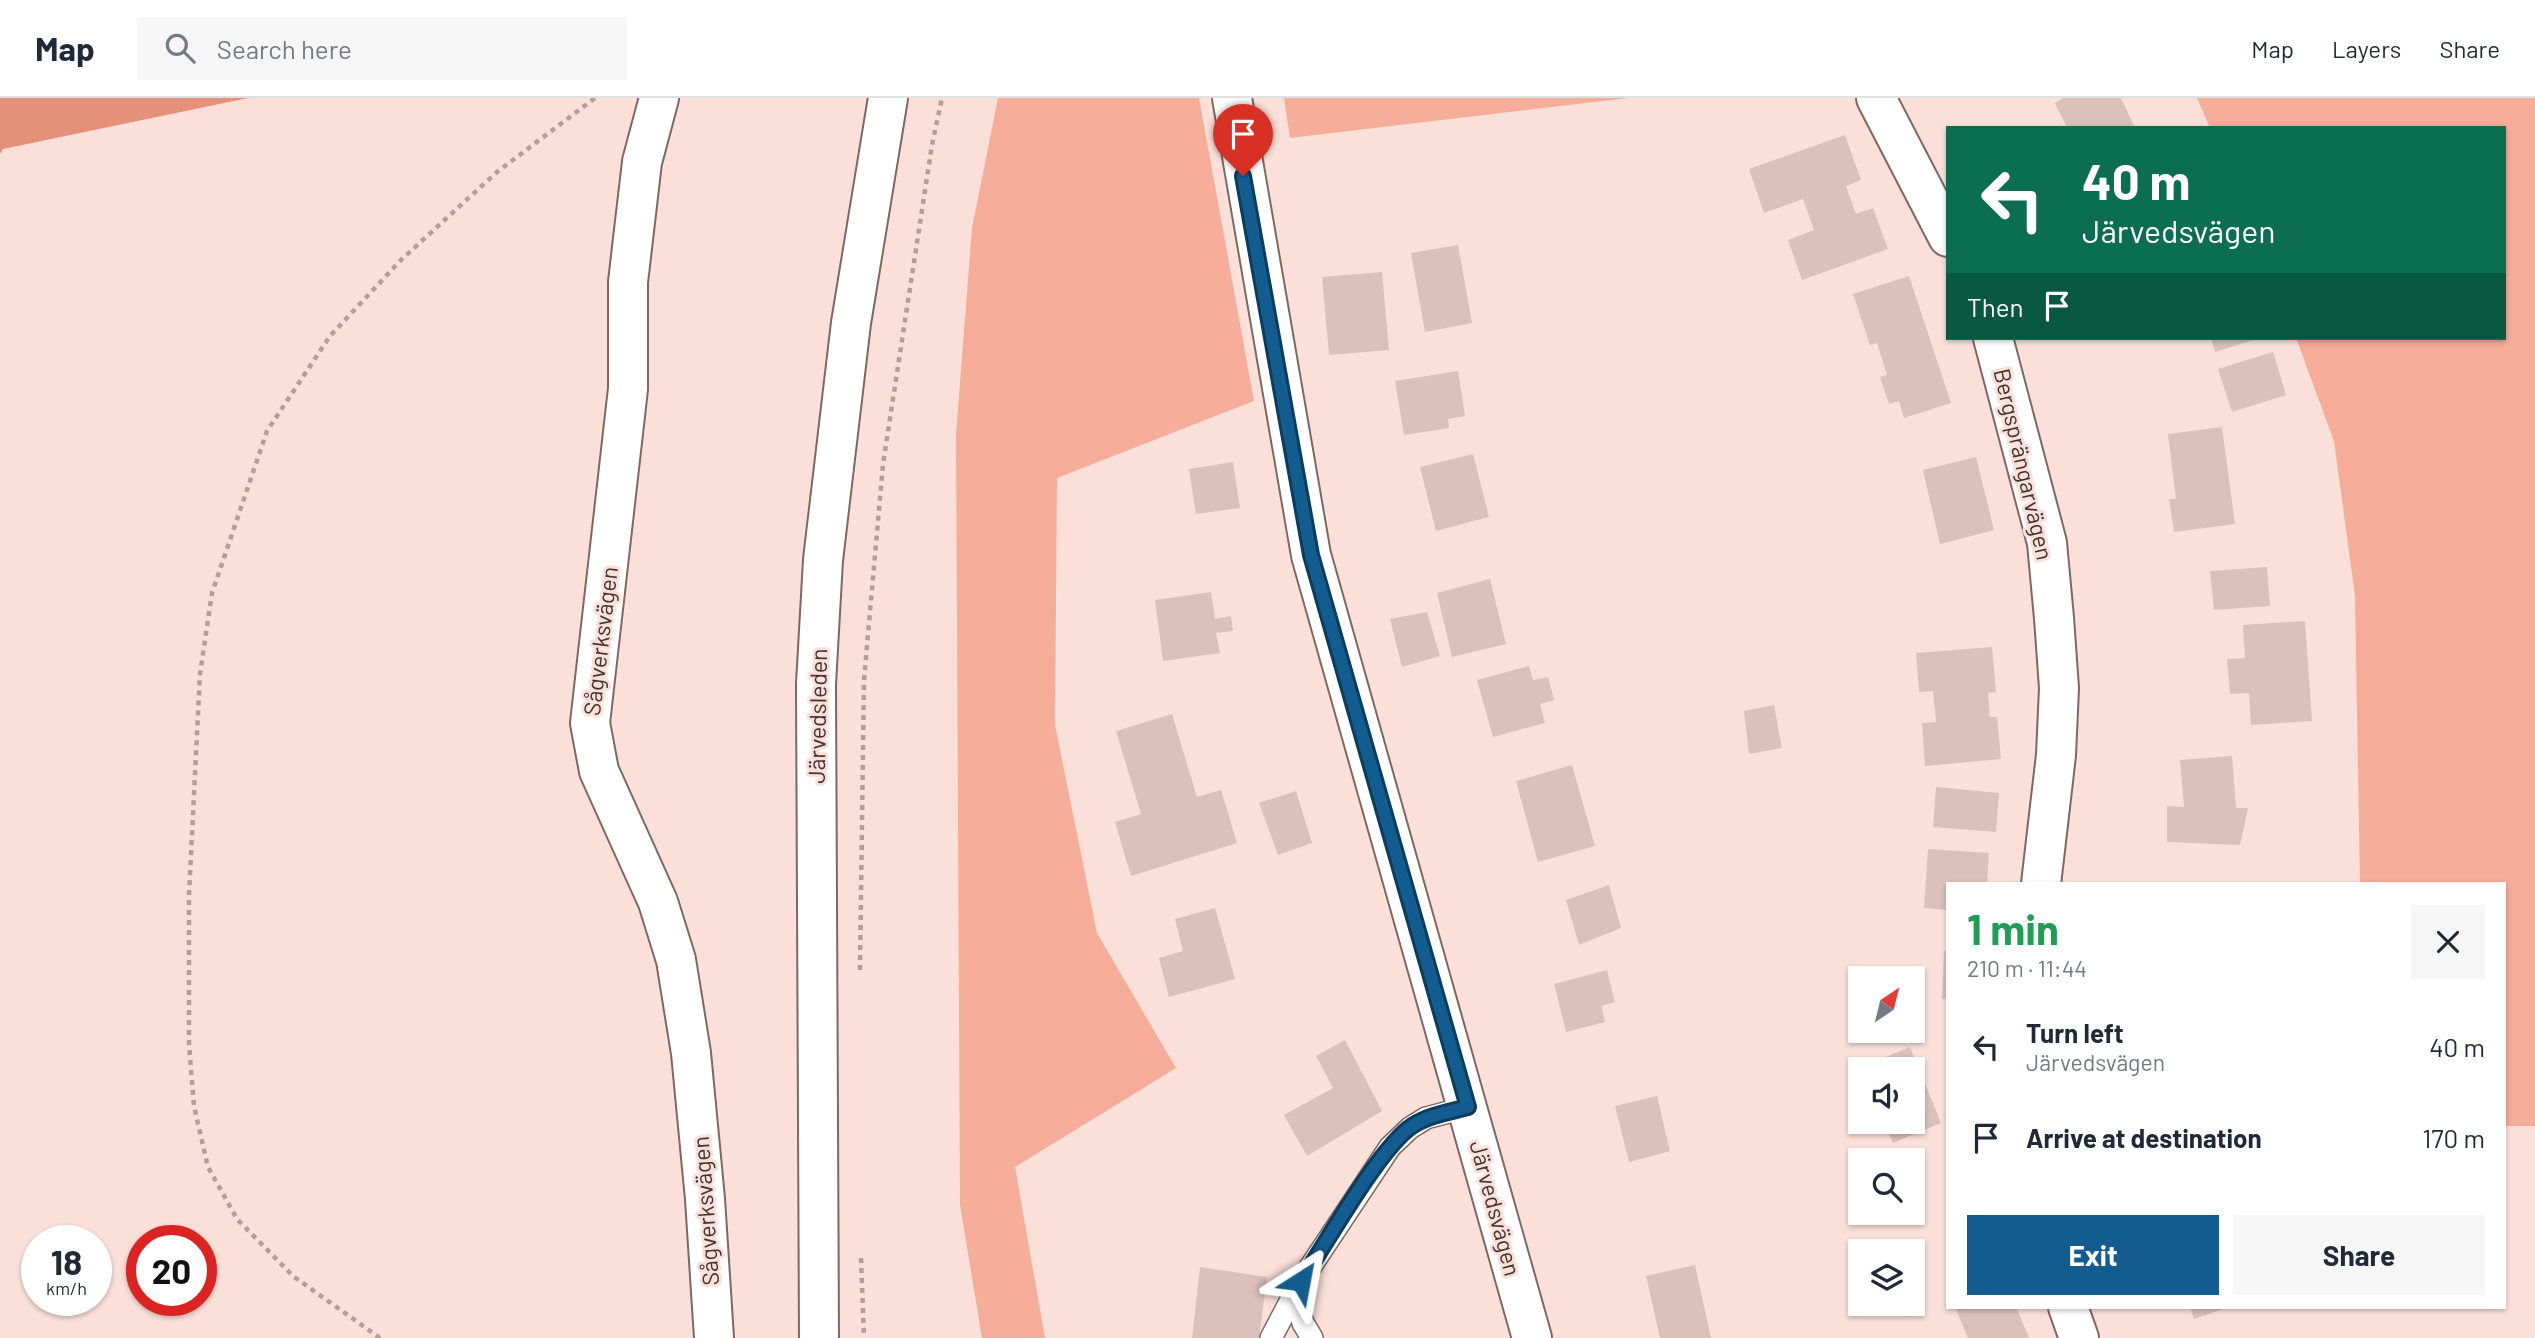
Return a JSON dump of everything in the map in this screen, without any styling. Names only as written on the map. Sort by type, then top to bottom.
[{"type":"street","name":"Sågverksvägen","points":[[659,98],[642,162],[628,282],[628,389],[590,723],[599,771],[658,902],[676,960],[691,1053],[705,1199],[714,1338]]},
{"type":"street","name":"Järvedsleden","points":[[819,1338],[817,670],[823,560],[851,323],[888,98]]},
{"type":"street","name":"Järvedsvägen","points":[[1232,98],[1311,555],[1532,1338]]},
{"type":"street","points":[[1876,98],[1946,233]]},
{"type":"street","name":"Bergsprängarvägen","points":[[1994,340],[2047,543],[2054,618],[2059,688],[2057,741],[2041,882]]},
{"type":"street","points":[[2069,1309],[2079,1338]]},
{"type":"lane","points":[[1271,1338],[1301,1281],[1390,1147],[1410,1128],[1426,1118],[1468,1107]]},
{"type":"lane","points":[[1295,1296],[1303,1323],[1312,1338]]},
{"type":"path","points":[[380,1338],[293,1276],[237,1219],[208,1167],[194,1106],[189,1044],[189,909],[200,674],[212,593],[267,430],[330,336],[401,260],[497,172],[595,98]]},
{"type":"path","points":[[860,971],[864,680],[883,464],[942,98]]},
{"type":"path","points":[[860,1244],[864,1338]]},
{"type":"shaded area","points":[[0,98],[248,98],[3,149],[0,154]]},
{"type":"shaded area","points":[[998,98],[1199,98],[1254,401],[1057,478],[1055,725],[1097,933],[1176,1068],[1015,1167],[1045,1338],[982,1338],[960,1205],[956,434],[972,228]]},
{"type":"shaded area","points":[[1284,98],[1628,98],[1290,138]]},
{"type":"shaded area","points":[[2197,98],[2535,98],[2535,1126],[2506,1126],[2506,882],[2360,882],[2355,596],[2334,441],[2297,340],[2506,340],[2506,126],[2209,126]]},
{"type":"building","points":[[2063,98],[2121,98],[2134,126],[2066,126],[2055,103]]},
{"type":"building","points":[[1845,135],[1861,180],[1846,186],[1856,214],[1873,208],[1888,249],[1802,280],[1788,240],[1814,230],[1803,199],[1764,213],[1749,169]]},
{"type":"building","points":[[1458,245],[1472,323],[1425,332],[1411,253]]},
{"type":"building","points":[[1382,272],[1389,350],[1329,355],[1322,277]]},
{"type":"building","points":[[1909,276],[1951,403],[1904,418],[1899,401],[1889,404],[1880,377],[1887,375],[1877,343],[1870,345],[1853,294]]},
{"type":"building","points":[[2212,340],[2254,340],[2215,352]]},
{"type":"building","points":[[2273,352],[2286,395],[2232,412],[2218,369]]},
{"type":"building","points":[[1458,371],[1465,416],[1448,419],[1449,428],[1404,435],[1395,381]]},
{"type":"building","points":[[2222,427],[2235,524],[2174,532],[2169,499],[2176,499],[2168,434]]},
{"type":"building","points":[[1473,454],[1489,517],[1436,531],[1420,467]]},
{"type":"building","points":[[1976,457],[1994,530],[1940,544],[1923,470]]},
{"type":"building","points":[[1233,462],[1240,508],[1196,514],[1189,469]]},
{"type":"building","points":[[2267,567],[2270,606],[2214,610],[2210,571]]},
{"type":"building","points":[[1490,579],[1506,644],[1452,657],[1437,593]]},
{"type":"building","points":[[1211,592],[1215,619],[1231,616],[1233,631],[1216,633],[1220,653],[1163,661],[1155,600]]},
{"type":"building","points":[[1427,612],[1440,656],[1402,667],[1390,619]]},
{"type":"building","points":[[2305,621],[2312,721],[2251,725],[2249,693],[2230,694],[2227,659],[2245,658],[2243,625]]},
{"type":"building","points":[[1992,647],[1996,692],[1988,693],[1990,717],[1997,717],[2001,759],[1925,766],[1922,723],[1936,722],[1933,691],[1919,692],[1916,653]]},
{"type":"building","points":[[1529,666],[1533,680],[1548,677],[1554,700],[1540,704],[1545,723],[1493,737],[1477,680]]},
{"type":"building","points":[[1774,705],[1782,748],[1749,754],[1744,711]]},
{"type":"building","points":[[1172,714],[1197,797],[1221,790],[1237,843],[1131,876],[1115,822],[1141,814],[1116,731]]},
{"type":"building","points":[[2232,756],[2236,808],[2248,808],[2240,845],[2167,842],[2167,806],[2184,807],[2180,760]]},
{"type":"building","points":[[1572,765],[1595,846],[1538,862],[1516,781]]},
{"type":"building","points":[[1936,787],[1999,793],[1996,832],[1933,827]]},
{"type":"building","points":[[1296,791],[1312,843],[1278,855],[1259,803]]},
{"type":"building","points":[[1928,849],[1989,853],[1987,882],[1946,882],[1946,910],[1924,908]]},
{"type":"building","points":[[1609,885],[1621,928],[1579,945],[1566,900]]},
{"type":"building","points":[[1215,908],[1235,979],[1169,997],[1159,958],[1183,951],[1175,919]]},
{"type":"building","points":[[1944,951],[1946,951],[1946,999],[1942,999]]},
{"type":"building","points":[[1607,970],[1615,1002],[1601,1006],[1605,1022],[1566,1032],[1554,984]]},
{"type":"building","points":[[1345,1040],[1382,1111],[1307,1156],[1284,1115],[1333,1088],[1316,1056]]},
{"type":"building","points":[[1910,1047],[1914,1057],[1886,1057]]},
{"type":"building","points":[[1925,1084],[1941,1123],[1925,1130]]},
{"type":"building","points":[[1657,1096],[1670,1151],[1629,1162],[1615,1106]]},
{"type":"building","points":[[1889,1134],[1915,1134],[1893,1143]]},
{"type":"building","points":[[1695,1265],[1711,1338],[1660,1338],[1646,1276]]},
{"type":"building","points":[[1200,1267],[1267,1277],[1259,1338],[1192,1338]]},
{"type":"building","points":[[1956,1309],[2017,1309],[2029,1338],[1968,1338]]},
{"type":"building","points":[[2191,1309],[2223,1309],[2194,1319]]},
{"type":"route","points":[[1243,176],[1311,555],[1468,1107],[1426,1118],[1410,1128],[1390,1147],[1301,1281]]}]
